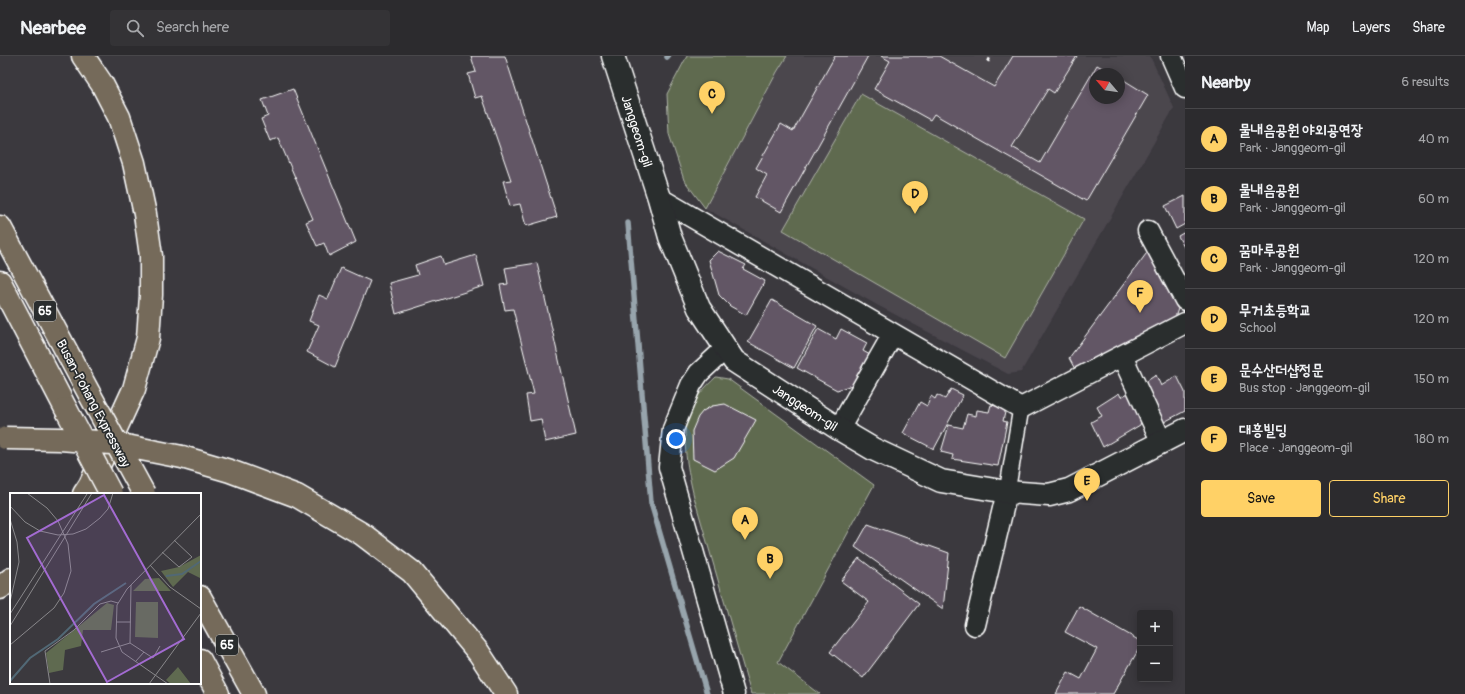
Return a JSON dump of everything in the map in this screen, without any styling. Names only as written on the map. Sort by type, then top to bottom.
[{"type":"highway","points":[[83,56],[102,84],[118,116],[134,163],[145,214],[151,256],[148,338],[134,389],[85,493]]},
{"type":"highway","name":"Busan-Pohang Expressway","points":[[0,227],[143,493]]},
{"type":"highway","name":"Busan-Pohang Expressway","points":[[0,282],[110,493]]},
{"type":"highway","points":[[3,438],[60,439],[111,443],[182,457],[230,471],[297,496],[362,534],[412,572],[479,653],[506,694]]},
{"type":"highway","points":[[0,588],[10,580]]},
{"type":"highway","name":"65","points":[[201,599],[254,694]]},
{"type":"highway","name":"65","points":[[201,662],[218,694]]},
{"type":"main road","name":"Janggeom-gil","points":[[613,56],[659,198],[670,237],[699,308],[734,361],[839,429],[873,449],[941,481],[1007,492],[1049,494],[1069,490],[1185,430]]},
{"type":"street","points":[[1171,56],[1185,88]]},
{"type":"street","points":[[659,198],[1021,408]]},
{"type":"street","points":[[1148,231],[1185,300]]},
{"type":"street","points":[[1021,408],[1185,323]]},
{"type":"street","points":[[839,429],[893,334]]},
{"type":"street","points":[[726,348],[699,373],[691,385],[673,429],[669,466],[734,694]]},
{"type":"street","points":[[1122,356],[1158,434]]},
{"type":"street","points":[[976,625],[1007,492],[1021,408]]},
{"type":"path","points":[[988,62],[991,56]]},
{"type":"shaded area","points":[[787,56],[1150,56],[1174,108],[1021,372],[1008,374],[877,305],[705,208],[777,72]]},
{"type":"green space","points":[[687,56],[787,56],[777,72],[705,208],[684,180],[669,134],[667,94]]},
{"type":"green space","points":[[861,94],[1084,219],[1005,358],[783,230]]},
{"type":"green space","points":[[716,377],[728,379],[874,485],[778,662],[820,694],[751,694],[694,497],[686,456],[685,434],[688,414],[696,399]]},
{"type":"building","points":[[471,56],[505,56],[557,217],[526,226],[520,204],[510,206],[503,181],[511,180],[482,96],[475,98],[468,74],[476,72]]},
{"type":"building","points":[[835,56],[868,56],[781,212],[755,197],[767,175],[756,168],[781,124],[793,131]]},
{"type":"building","points":[[881,56],[939,56],[994,87],[1013,56],[1077,56],[1054,93],[1048,89],[1012,147],[1040,163],[1089,79],[1089,104],[1125,104],[1125,81],[1148,95],[1086,201],[934,114],[930,120],[874,89],[890,61]]},
{"type":"building","points":[[1097,65],[1102,68],[1095,68]]},
{"type":"building","points":[[293,89],[356,242],[329,256],[324,243],[317,246],[306,222],[313,219],[278,138],[270,141],[261,119],[268,116],[262,100]]},
{"type":"building","points":[[1185,196],[1185,224],[1176,229],[1165,206]]},
{"type":"building","points":[[1185,232],[1185,249],[1178,236]]},
{"type":"building","points":[[1149,250],[1179,306],[1174,320],[1077,373],[1069,358]]},
{"type":"building","points":[[718,251],[746,265],[743,269],[765,281],[746,315],[730,306],[719,295],[709,260]]},
{"type":"building","points":[[476,255],[484,286],[396,314],[389,283],[418,275],[415,265],[441,256],[444,265]]},
{"type":"building","points":[[537,263],[576,435],[545,442],[541,419],[530,421],[526,395],[534,394],[513,309],[505,310],[500,285],[508,284],[505,268]]},
{"type":"building","points":[[341,268],[370,281],[335,367],[307,352],[319,325],[309,321],[319,295],[328,299]]},
{"type":"building","points":[[772,300],[817,326],[794,368],[748,342]]},
{"type":"building","points":[[818,329],[836,339],[841,329],[867,343],[863,351],[870,355],[852,385],[837,390],[797,368]]},
{"type":"building","points":[[1156,375],[1161,386],[1177,376],[1185,392],[1185,411],[1164,422],[1153,416],[1139,386]]},
{"type":"building","points":[[951,389],[963,395],[934,449],[903,433],[920,402],[927,406],[931,396],[935,399],[937,395],[945,399]]},
{"type":"building","points":[[1132,391],[1143,413],[1140,425],[1103,447],[1091,422],[1102,416],[1097,407],[1119,393],[1121,397]]},
{"type":"building","points":[[725,404],[756,420],[734,458],[715,470],[693,459],[692,431],[698,417],[703,411],[712,406]]},
{"type":"building","points":[[991,405],[1006,408],[1003,421],[1007,422],[998,466],[952,459],[953,455],[941,452],[949,425],[963,428],[967,414],[976,416],[977,410],[989,412]]},
{"type":"building","points":[[868,524],[949,553],[943,609],[855,547]]},
{"type":"building","points":[[859,558],[919,604],[863,678],[830,652],[869,602],[841,581]]},
{"type":"building","points":[[1079,606],[1137,639],[1137,652],[1113,694],[1056,694],[1068,672],[1081,679],[1097,649],[1065,632]]},
{"type":"waterway","points":[[628,223],[651,503],[707,694]]},
{"type":"place","name":"꿈마루공원","points":[[712,114]]},
{"type":"place","name":"무거초등학교","points":[[915,214]]},
{"type":"place","name":"대흥빌딩","points":[[1140,313]]},
{"type":"place","name":"문수산더샵정문","points":[[1087,501]]},
{"type":"place","name":"물내음공원 야외공연장","points":[[745,540]]},
{"type":"place","name":"물내음공원","points":[[770,579]]}]
